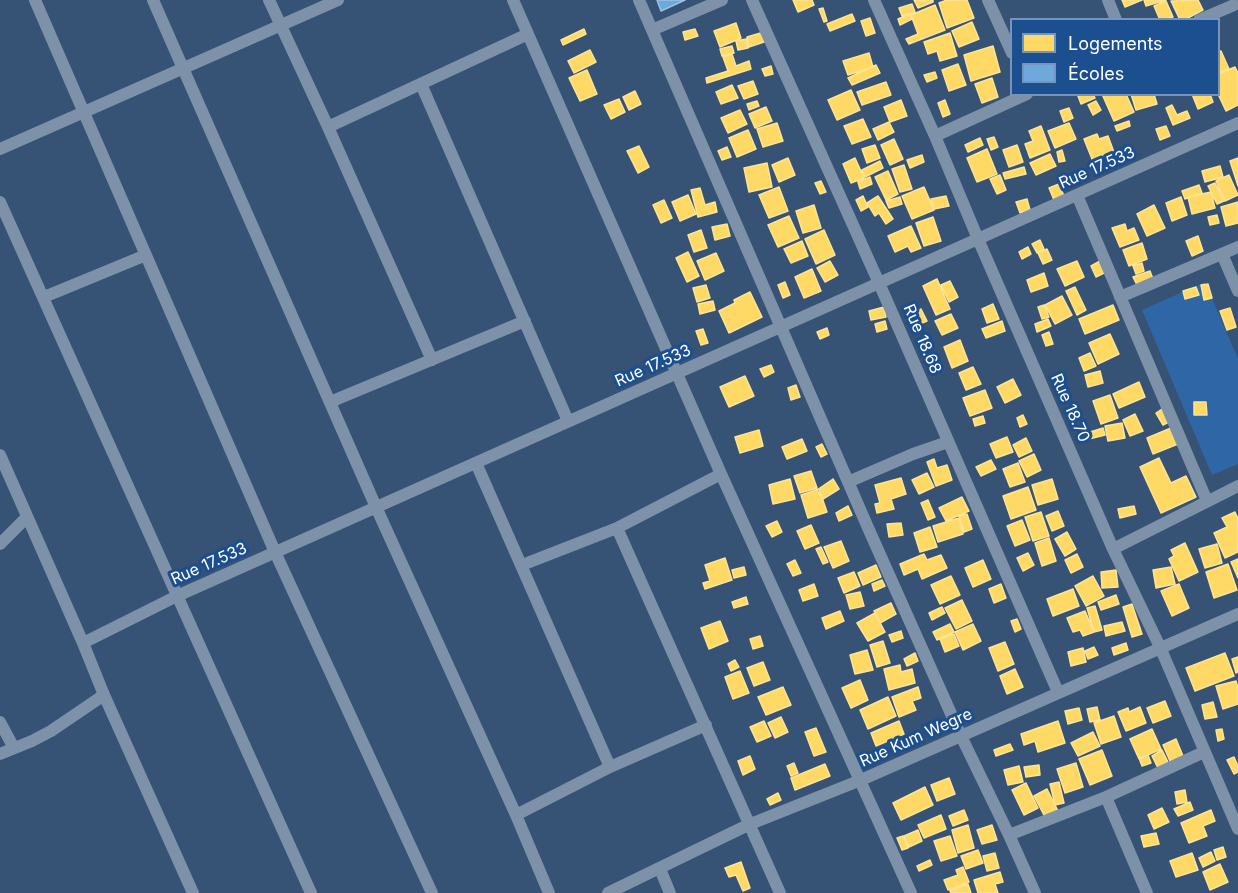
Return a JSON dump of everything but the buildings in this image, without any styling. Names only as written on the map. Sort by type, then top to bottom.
[{"type":"street","points":[[35,0],[275,552],[432,893]]},
{"type":"street","points":[[153,0],[549,893]]},
{"type":"street","points":[[269,0],[432,360]]},
{"type":"street","points":[[0,149],[338,0]]},
{"type":"street","points":[[513,0],[721,474],[911,893]]},
{"type":"street","points":[[639,0],[848,482],[961,736],[1010,835],[1035,893]]},
{"type":"street","points":[[652,30],[722,0]]},
{"type":"street","name":"Rue 18.68","points":[[752,0],[879,283],[1058,693]]},
{"type":"street","name":"Rue 18.70","points":[[874,0],[1113,549],[1160,647],[1238,829]]},
{"type":"street","points":[[988,0],[1010,51]]},
{"type":"street","points":[[1108,0],[1115,18]]},
{"type":"street","points":[[1204,18],[1234,7]]},
{"type":"street","points":[[328,127],[528,34]]},
{"type":"street","points":[[421,84],[568,421]]},
{"type":"street","points":[[935,136],[1023,96]]},
{"type":"street","name":"Rue 17.533","points":[[83,642],[177,596],[1238,123]]},
{"type":"street","points":[[1077,195],[1207,501]]},
{"type":"street","points":[[0,202],[311,893]]},
{"type":"street","points":[[1120,297],[1238,247]]},
{"type":"street","points":[[1222,254],[1238,291]]},
{"type":"street","points":[[44,297],[146,255]]},
{"type":"street","points":[[330,402],[525,321]]},
{"type":"street","points":[[848,482],[948,442]]},
{"type":"street","points":[[0,455],[193,893]]},
{"type":"street","points":[[476,463],[610,767]]},
{"type":"street","points":[[522,565],[617,528],[721,474]]},
{"type":"street","points":[[1113,549],[1238,486]]},
{"type":"street","points":[[0,544],[27,517]]},
{"type":"street","points":[[617,528],[780,893]]},
{"type":"street","name":"Rue Kum Wegre","points":[[608,893],[748,825],[861,780],[1238,614]]},
{"type":"street","points":[[0,754],[51,731],[104,695]]},
{"type":"street","points":[[0,722],[14,748]]},
{"type":"street","points":[[516,815],[610,767],[706,725]]},
{"type":"street","points":[[1010,835],[1106,797],[1204,752]]},
{"type":"street","points":[[1106,797],[1147,893]]},
{"type":"street","points":[[660,869],[670,893]]},
{"type":"shaded area","points":[[1205,282],[1238,359],[1238,464],[1212,475],[1142,310]]}]
